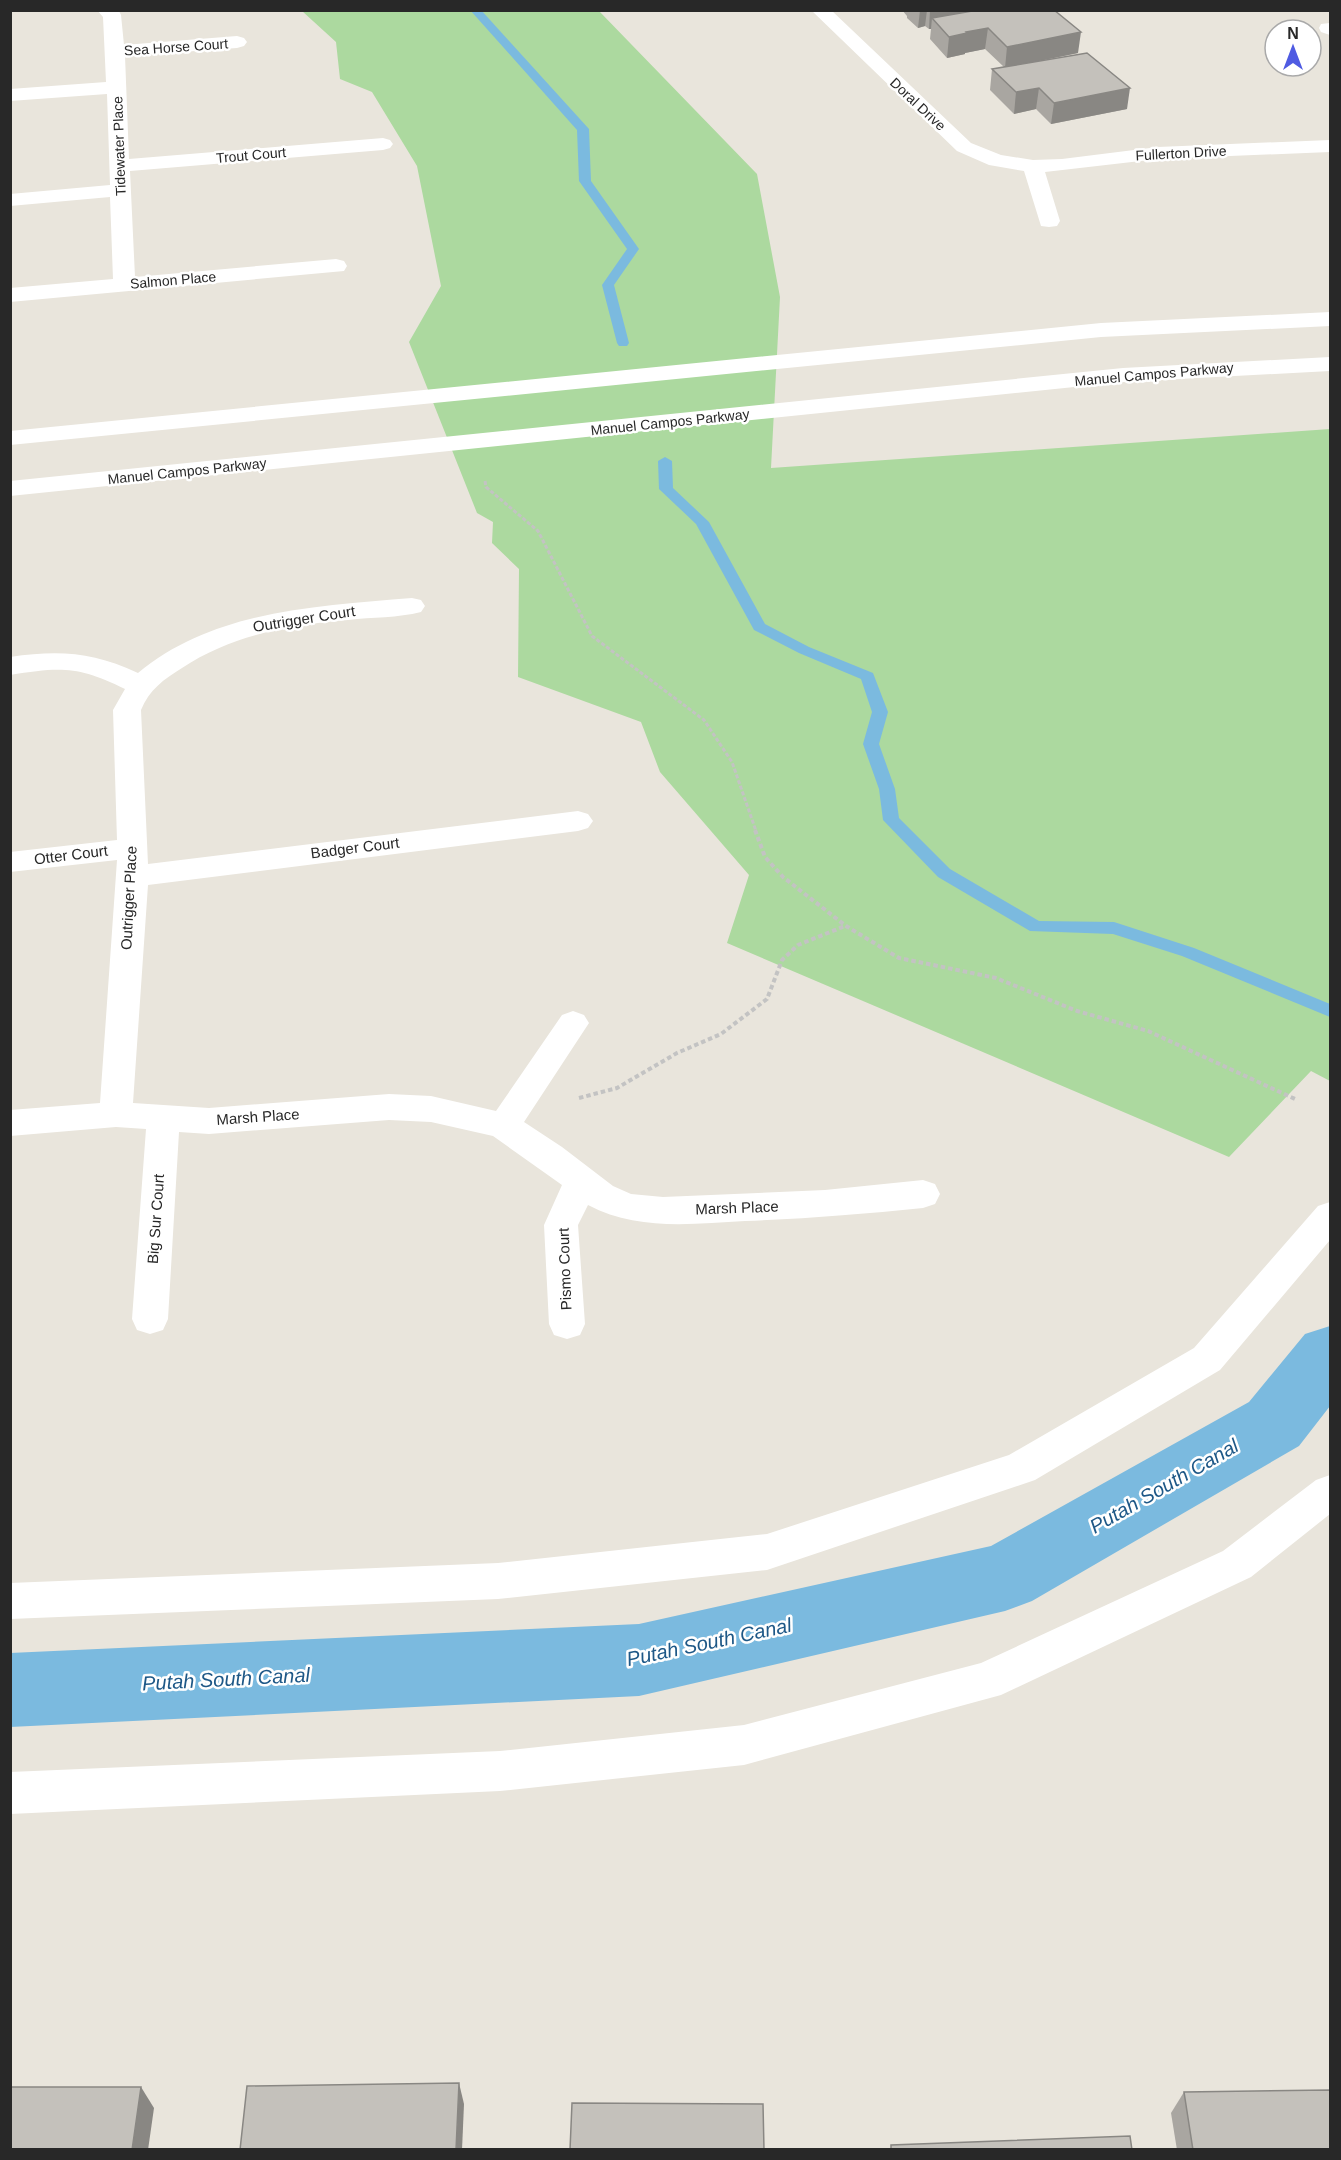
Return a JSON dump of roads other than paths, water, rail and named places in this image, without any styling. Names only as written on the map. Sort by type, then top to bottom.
[{"type":"street","name":"Tidewater Place","points":[[106,10],[112,15],[115,51],[124,284]]},
{"type":"street","name":"Doral Drive","points":[[820,10],[964,147],[996,161],[1033,166]]},
{"type":"street","name":"Sea Horse Court","points":[[115,51],[237,42]]},
{"type":"street","points":[[10,95],[117,87]]},
{"type":"street","name":"Trout Court","points":[[119,166],[384,144]]},
{"type":"street","name":"Fullerton Drive","points":[[1033,166],[1062,165],[1158,153],[1330,146]]},
{"type":"street","points":[[1033,166],[1049,221]]},
{"type":"street","points":[[10,200],[120,190]]},
{"type":"street","name":"Salmon Place","points":[[10,295],[336,266]]},
{"type":"street","points":[[10,438],[1101,330],[1215,322],[1330,319]]},
{"type":"street","name":"Manuel Campos Parkway","points":[[10,489],[1123,375],[1330,364]]},
{"type":"street","name":"Outrigger Court","points":[[140,685],[190,649],[220,636],[250,627],[298,617],[412,606]]},
{"type":"street","points":[[10,666],[55,661],[78,662],[99,667],[140,685]]},
{"type":"street","name":"Outrigger Place","points":[[116,1114],[133,862],[127,710],[131,697],[140,685]]},
{"type":"street","name":"Badger Court","points":[[133,862],[578,821]]},
{"type":"street","name":"Otter Court","points":[[10,862],[133,862]]},
{"type":"street","points":[[504,1126],[573,1023]]},
{"type":"street","name":"Marsh Place","points":[[10,1123],[116,1114],[209,1121],[388,1107],[431,1108],[504,1126],[550,1156],[601,1196],[627,1207],[663,1211],[825,1204],[923,1194]]},
{"type":"street","name":"Big Sur Court","points":[[150,1319],[163,1119]]},
{"type":"street","name":"Pismo Court","points":[[567,1324],[561,1225],[581,1182]]},
{"type":"street","points":[[10,1600],[498,1581],[766,1552],[1021,1467],[1207,1359],[1330,1216]]},
{"type":"street","points":[[10,1793],[500,1771],[744,1745],[986,1681],[1237,1564],[1330,1492]]},
{"type":"waterway","points":[[475,10],[583,129],[585,181],[633,249],[608,285],[623,343]]},
{"type":"waterway","points":[[665,461],[666,489],[702,522],[759,627],[804,650],[868,676],[880,712],[871,744],[887,789],[891,820],[944,873],[1036,927],[1114,928],[1188,952],[1330,1011]]},
{"type":"waterway","name":"Putah South Canal","points":[[10,1690],[639,1660],[1005,1577],[1274,1424],[1330,1355]]}]
